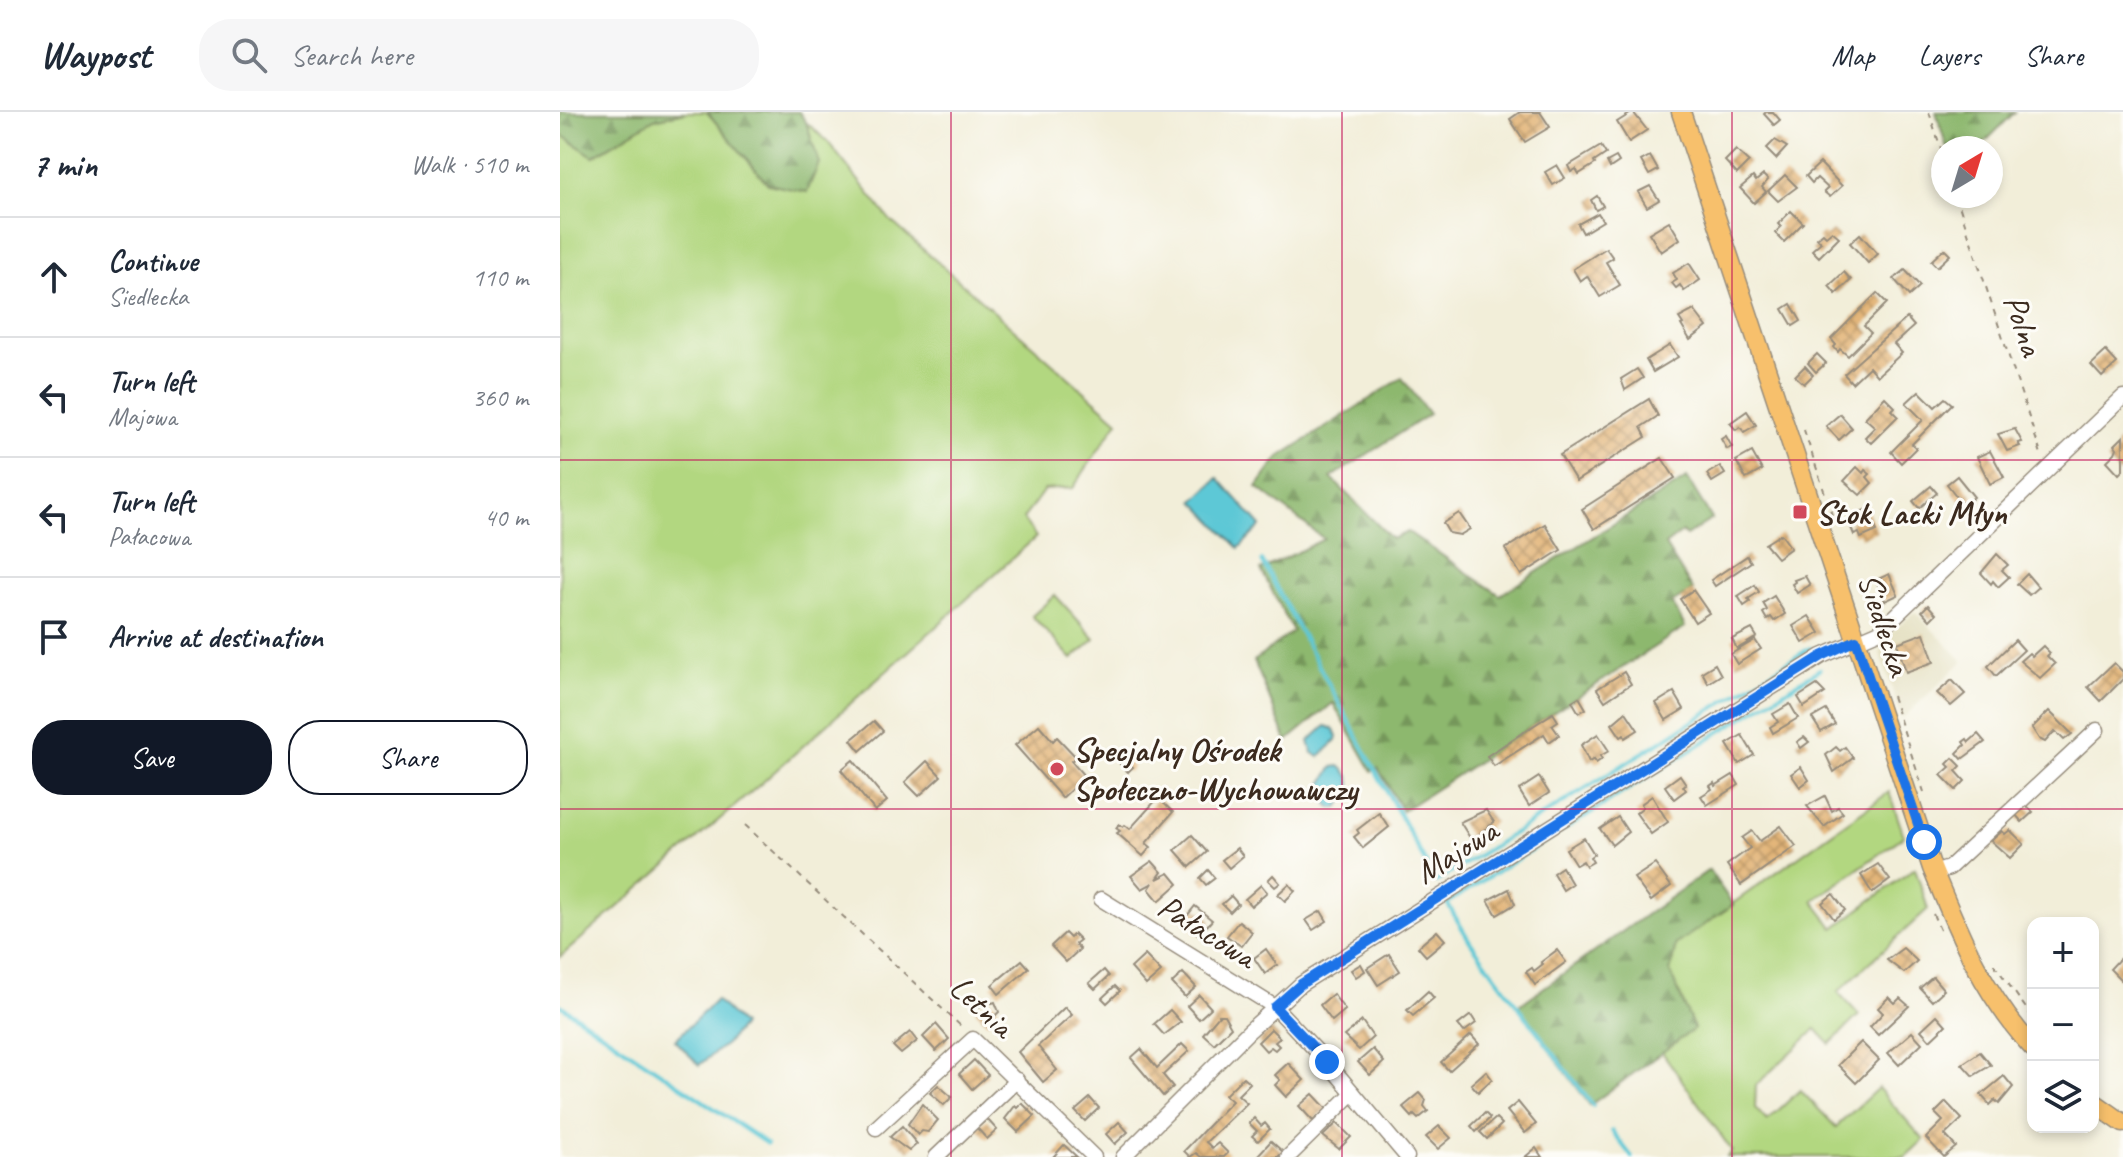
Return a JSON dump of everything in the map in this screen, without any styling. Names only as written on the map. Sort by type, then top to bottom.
[{"type":"main road","name":"Siedlecka","points":[[1681,112],[1934,873],[1954,924],[1982,981],[2027,1041]]},
{"type":"main road","points":[[2099,1106],[2123,1123]]},
{"type":"street","name":"Majowa","points":[[1123,1157],[1301,984],[1822,656],[1880,631],[2123,397]]},
{"type":"street","points":[[1934,873],[1949,868],[2097,730]]},
{"type":"street","name":"Pałacowa","points":[[1101,899],[1275,1007],[1407,1157]]},
{"type":"street","points":[[876,1128],[973,1039]]},
{"type":"street","name":"Letnia","points":[[973,1039],[1094,1157]]},
{"type":"street","points":[[936,1157],[1017,1080]]},
{"type":"street","points":[[1288,1157],[1353,1093]]},
{"type":"path","points":[[1929,112],[1937,136]]},
{"type":"path","name":"Polna","points":[[1960,208],[2046,469]]},
{"type":"path","points":[[1804,430],[1833,518]]},
{"type":"path","points":[[1890,690],[1924,792]]},
{"type":"path","name":"Letnia","points":[[745,825],[973,1039]]},
{"type":"path","points":[[1989,955],[2009,989],[2027,1011]]},
{"type":"shaded area","points":[[1915,612],[1963,661],[1902,719],[1880,653],[1891,633]]},
{"type":"green space","points":[[560,112],[685,112],[654,119],[593,156],[560,134]]},
{"type":"green space","points":[[685,112],[707,112],[768,183],[818,163],[806,122],[827,141],[891,221],[1118,421],[1073,488],[1044,490],[1023,519],[1036,537],[764,781],[560,957],[560,134],[594,156],[654,119]]},
{"type":"green space","points":[[707,112],[799,112],[806,122],[819,163],[807,192],[768,184]]},
{"type":"green space","points":[[1936,112],[2015,112],[1991,136],[1943,136]]},
{"type":"green space","points":[[1402,378],[1429,414],[1331,478],[1392,539],[1408,532],[1500,595],[1687,478],[1712,519],[1686,536],[1682,532],[1665,545],[1693,590],[1672,603],[1685,627],[1402,811],[1378,768],[1372,771],[1333,703],[1287,741],[1254,661],[1293,631],[1261,570],[1324,539],[1257,487],[1278,458]]},
{"type":"green space","points":[[1055,595],[1095,639],[1072,659],[1032,616]]},
{"type":"green space","points":[[1889,792],[1904,836],[1813,901],[1834,928],[1915,868],[1928,909],[1838,992],[1859,1015],[1830,1044],[1816,1029],[1756,1085],[1755,1108],[1767,1121],[1800,1090],[1836,1127],[1878,1088],[1924,1140],[1905,1157],[1727,1157],[1732,1151],[1662,1052],[1694,1029],[1670,972],[1676,944]]},
{"type":"green space","points":[[1709,870],[1733,905],[1676,944],[1670,972],[1694,1029],[1590,1105],[1518,1006]]},
{"type":"water","points":[[1218,478],[1261,526],[1239,548],[1194,501]]},
{"type":"water","points":[[1326,726],[1334,729],[1336,741],[1319,757],[1312,752],[1309,741]]},
{"type":"water","points":[[1340,766],[1346,771],[1351,787],[1337,808],[1331,808],[1321,795],[1320,787],[1333,767]]},
{"type":"water","points":[[716,1000],[742,1025],[727,1043],[699,1065],[675,1040]]},
{"type":"building","points":[[1520,112],[1540,112],[1550,127],[1525,142],[1510,119]]},
{"type":"building","points":[[1633,112],[1647,130],[1629,142],[1617,122]]},
{"type":"building","points":[[1773,112],[1780,120],[1774,125],[1764,114]]},
{"type":"building","points":[[1775,140],[1787,147],[1776,159],[1766,149]]},
{"type":"building","points":[[1601,146],[1606,154],[1595,164],[1579,174],[1576,169],[1571,172],[1568,166]]},
{"type":"building","points":[[1736,150],[1749,162],[1737,174],[1725,161]]},
{"type":"building","points":[[1650,156],[1658,170],[1649,175],[1641,161]]},
{"type":"building","points":[[1616,157],[1619,162],[1610,168],[1607,162]]},
{"type":"building","points":[[1820,163],[1842,186],[1830,197],[1824,192],[1828,188],[1817,178],[1812,183],[1806,176]]},
{"type":"building","points":[[1557,165],[1565,178],[1553,185],[1545,172]]},
{"type":"building","points":[[1763,175],[1768,180],[1762,187],[1766,192],[1754,203],[1740,188],[1753,177],[1756,181]]},
{"type":"building","points":[[1785,175],[1797,187],[1778,201],[1768,191]]},
{"type":"building","points":[[1650,186],[1659,200],[1647,207],[1638,192]]},
{"type":"building","points":[[1597,196],[1603,206],[1596,210],[1591,200]]},
{"type":"building","points":[[1791,211],[1803,223],[1784,242],[1775,233],[1781,227],[1778,224]]},
{"type":"building","points":[[1598,213],[1603,221],[1583,233],[1578,224]]},
{"type":"building","points":[[1669,221],[1680,239],[1661,252],[1649,233]]},
{"type":"building","points":[[1832,231],[1839,237],[1819,257],[1812,250],[1821,242],[1817,238]]},
{"type":"building","points":[[1860,234],[1878,254],[1868,263],[1850,243]]},
{"type":"building","points":[[1606,248],[1613,258],[1606,262],[1620,285],[1600,297],[1587,276],[1580,281],[1573,269]]},
{"type":"building","points":[[1944,249],[1950,255],[1937,267],[1931,261]]},
{"type":"building","points":[[1689,263],[1700,280],[1684,291],[1680,285],[1676,288],[1672,283],[1677,280],[1673,273]]},
{"type":"building","points":[[1905,270],[1920,286],[1909,296],[1894,279]]},
{"type":"building","points":[[1844,272],[1851,280],[1836,294],[1829,286]]},
{"type":"building","points":[[1877,293],[1887,303],[1864,326],[1871,333],[1848,356],[1840,349],[1838,352],[1831,339]]},
{"type":"building","points":[[1791,304],[1801,321],[1793,326],[1783,309]]},
{"type":"building","points":[[1694,310],[1707,327],[1690,340],[1679,318]]},
{"type":"building","points":[[1907,318],[1914,326],[1894,344],[1902,353],[1877,376],[1869,367],[1852,383],[1844,374]]},
{"type":"building","points":[[1670,345],[1678,357],[1653,372],[1646,360]]},
{"type":"building","points":[[2106,351],[2117,363],[2102,377],[2091,365]]},
{"type":"building","points":[[1817,354],[1826,363],[1816,372],[1808,363]]},
{"type":"building","points":[[1805,366],[1813,375],[1804,384],[1795,376]]},
{"type":"building","points":[[1637,369],[1643,378],[1625,390],[1621,379]]},
{"type":"building","points":[[1919,391],[1935,407],[1945,398],[1952,404],[1912,444],[1916,448],[1901,463],[1891,452],[1923,420],[1906,403]]},
{"type":"building","points":[[1885,397],[1895,407],[1892,410],[1898,416],[1871,443],[1865,437],[1875,427],[1865,418]]},
{"type":"building","points":[[1649,399],[1658,416],[1641,427],[1646,437],[1576,481],[1560,455]]},
{"type":"building","points":[[1747,411],[1756,425],[1744,432],[1740,427],[1736,430],[1730,423]]},
{"type":"building","points":[[1840,414],[1852,428],[1839,440],[1826,426]]},
{"type":"building","points":[[2015,429],[2022,442],[2018,443],[2020,446],[2007,451],[1998,434]]},
{"type":"building","points":[[1726,436],[1732,447],[1727,449],[1721,439]]},
{"type":"building","points":[[2123,437],[2123,470],[2119,474],[2107,461]]},
{"type":"building","points":[[1990,451],[2004,477],[1990,484],[1977,457]]},
{"type":"building","points":[[1752,452],[1762,470],[1746,479],[1736,461]]},
{"type":"building","points":[[1662,458],[1675,478],[1594,529],[1582,509]]},
{"type":"building","points":[[1720,466],[1725,474],[1712,482],[1707,474]]},
{"type":"building","points":[[1857,467],[1863,473],[1865,470],[1870,474],[1867,477],[1872,483],[1860,495],[1844,481]]},
{"type":"building","points":[[1957,476],[1974,497],[1964,506],[1947,484]]},
{"type":"building","points":[[1931,486],[1937,493],[1919,508],[1913,501]]},
{"type":"building","points":[[1867,509],[1877,531],[1861,538],[1859,533],[1854,535],[1849,523],[1854,521],[1851,516]]},
{"type":"building","points":[[1459,513],[1470,529],[1460,535],[1449,533],[1443,523]]},
{"type":"building","points":[[1545,524],[1561,550],[1521,575],[1505,549]]},
{"type":"building","points":[[1781,534],[1791,548],[1777,558],[1765,544]]},
{"type":"building","points":[[1997,554],[2008,565],[2002,570],[2009,577],[1998,587],[1981,573]]},
{"type":"building","points":[[1747,556],[1751,562],[1715,586],[1711,580]]},
{"type":"building","points":[[1889,574],[1898,595],[1885,601],[1876,580]]},
{"type":"building","points":[[2027,574],[2038,587],[2029,595],[2017,584]]},
{"type":"building","points":[[1805,576],[1810,585],[1797,593],[1792,584]]},
{"type":"building","points":[[1755,585],[1759,592],[1744,606],[1738,596]]},
{"type":"building","points":[[1693,590],[1709,613],[1695,622],[1680,599]]},
{"type":"building","points":[[1774,596],[1785,614],[1774,621],[1771,617],[1767,620],[1763,603]]},
{"type":"building","points":[[1928,605],[1936,614],[1930,620],[1922,611]]},
{"type":"building","points":[[1809,616],[1820,633],[1803,643],[1793,626]]},
{"type":"building","points":[[1752,629],[1757,637],[1737,649],[1732,639]]},
{"type":"building","points":[[1924,633],[1934,662],[1906,672],[1897,643]]},
{"type":"building","points":[[1755,640],[1761,649],[1737,664],[1731,654]]},
{"type":"building","points":[[2015,640],[2024,650],[1996,676],[1988,666]]},
{"type":"building","points":[[2043,646],[2055,664],[2040,678],[2020,661]]},
{"type":"building","points":[[2114,663],[2123,672],[2123,679],[2101,701],[2088,687]]},
{"type":"building","points":[[1715,664],[1721,675],[1708,683],[1702,672]]},
{"type":"building","points":[[1624,672],[1631,684],[1605,701],[1597,689]]},
{"type":"building","points":[[1952,680],[1965,694],[1951,706],[1937,693]]},
{"type":"building","points":[[1817,685],[1825,693],[1804,707],[1798,697]]},
{"type":"building","points":[[1674,692],[1684,709],[1666,720],[1656,703]]},
{"type":"building","points":[[1579,697],[1586,709],[1579,713],[1572,701]]},
{"type":"building","points":[[1790,704],[1798,718],[1773,733],[1770,727],[1778,722],[1773,714]]},
{"type":"building","points":[[1826,710],[1835,724],[1821,732],[1812,718]]},
{"type":"building","points":[[2049,711],[2072,734],[2064,740],[2055,731],[2045,742],[2032,728]]},
{"type":"building","points":[[1626,712],[1638,730],[1625,738],[1612,724]]},
{"type":"building","points":[[1553,713],[1558,721],[1552,725],[1559,735],[1549,742],[1544,734],[1494,766],[1487,756]]},
{"type":"building","points":[[874,721],[883,731],[860,751],[851,740]]},
{"type":"building","name":"Specjalny Ośrodek Społeczno-Wychowawczy","points":[[1039,725],[1053,741],[1057,737],[1076,757],[1071,761],[1085,777],[1062,798],[1015,745]]},
{"type":"building","points":[[1598,734],[1609,751],[1600,756],[1602,759],[1596,763],[1594,759],[1589,762],[1581,745]]},
{"type":"building","points":[[1978,734],[1985,742],[1962,759],[1957,753],[1965,745],[1963,742],[1967,739],[1969,742]]},
{"type":"building","points":[[1742,735],[1754,755],[1739,764],[1727,744]]},
{"type":"building","points":[[1804,737],[1809,742],[1801,748],[1797,742]]},
{"type":"building","points":[[1836,747],[1840,751],[1845,747],[1853,758],[1834,772],[1826,755]]},
{"type":"building","points":[[1953,758],[1961,766],[1956,771],[1965,781],[1956,790],[1941,775],[1950,767],[1947,764]]},
{"type":"building","points":[[1125,759],[1133,767],[1128,772],[1120,764]]},
{"type":"building","points":[[853,760],[887,801],[875,811],[841,770]]},
{"type":"building","points":[[927,761],[941,776],[919,796],[905,782]]},
{"type":"building","points":[[1801,767],[1809,780],[1800,787],[1791,774]]},
{"type":"building","points":[[1680,775],[1686,790],[1674,799],[1665,786]]},
{"type":"building","points":[[1733,775],[1739,785],[1707,805],[1701,796],[1712,789],[1710,786],[1714,783],[1715,786]]},
{"type":"building","points":[[1539,777],[1549,793],[1529,806],[1519,790]]},
{"type":"building","points":[[1652,796],[1668,822],[1651,834],[1636,813],[1643,807],[1641,804]]},
{"type":"building","points":[[1825,796],[1832,811],[1838,807],[1843,813],[1824,827],[1807,806]]},
{"type":"building","points":[[1158,798],[1173,812],[1146,843],[1151,847],[1143,856],[1117,833],[1120,831],[1116,828],[1119,824],[1130,829]]},
{"type":"building","points":[[2025,804],[2033,812],[2022,822],[2015,814]]},
{"type":"building","points":[[1486,810],[1494,822],[1472,841],[1460,822]]},
{"type":"building","points":[[1379,813],[1389,827],[1363,848],[1354,837],[1359,833],[1357,830]]},
{"type":"building","points":[[1618,817],[1628,832],[1612,845],[1600,829]]},
{"type":"building","points":[[1781,826],[1796,846],[1741,885],[1727,865],[1750,848],[1742,838],[1752,831],[1760,841]]},
{"type":"building","points":[[2010,830],[2024,844],[2010,858],[1991,841],[2002,831],[2005,834]]},
{"type":"building","points":[[1192,835],[1207,852],[1190,867],[1175,850]]},
{"type":"building","points":[[1584,838],[1594,854],[1590,857],[1593,862],[1586,866],[1583,861],[1576,865],[1566,849]]},
{"type":"building","points":[[1237,848],[1243,856],[1229,868],[1222,860]]},
{"type":"building","points":[[1152,861],[1162,872],[1157,879],[1169,873],[1178,884],[1159,901],[1149,889],[1153,883],[1142,889],[1131,876]]},
{"type":"building","points":[[1655,864],[1671,886],[1651,901],[1634,878]]},
{"type":"building","points":[[1878,864],[1890,880],[1872,893],[1861,875]]},
{"type":"building","points":[[1562,867],[1572,884],[1563,890],[1553,873]]},
{"type":"building","points":[[1208,870],[1215,878],[1206,885],[1200,878]]},
{"type":"building","points":[[1273,875],[1280,883],[1275,887],[1268,880]]},
{"type":"building","points":[[1289,884],[1295,891],[1285,901],[1278,894]]},
{"type":"building","points":[[1261,885],[1267,892],[1251,906],[1245,899]]},
{"type":"building","points":[[1509,889],[1515,904],[1497,915],[1488,900]]},
{"type":"building","points":[[1833,894],[1845,910],[1834,919],[1822,903]]},
{"type":"building","points":[[1231,896],[1238,904],[1230,912],[1222,904]]},
{"type":"building","points":[[1195,906],[1212,920],[1199,935],[1183,921]]},
{"type":"building","points":[[1321,911],[1327,921],[1313,930],[1306,920]]},
{"type":"building","points":[[1239,921],[1252,932],[1241,946],[1227,936]]},
{"type":"building","points":[[1437,931],[1445,940],[1426,956],[1418,947]]},
{"type":"building","points":[[1065,933],[1070,938],[1074,934],[1080,940],[1075,944],[1080,949],[1066,962],[1051,946]]},
{"type":"building","points":[[1903,948],[1917,961],[1904,973],[1887,960]]},
{"type":"building","points":[[1266,949],[1277,965],[1265,974],[1254,958]]},
{"type":"building","points":[[1557,950],[1566,962],[1535,985],[1526,972],[1532,968],[1534,971]]},
{"type":"building","points":[[1389,954],[1400,971],[1378,985],[1367,968]]},
{"type":"building","points":[[1145,955],[1161,972],[1146,985],[1131,968]]},
{"type":"building","points":[[2123,955],[2123,978],[2121,980],[2110,969]]},
{"type":"building","points":[[1022,960],[1029,968],[999,994],[992,985]]},
{"type":"building","points":[[1361,964],[1365,971],[1356,977],[1351,970]]},
{"type":"building","points":[[1104,970],[1109,976],[1095,989],[1089,983]]},
{"type":"building","points":[[1183,973],[1196,987],[1185,997],[1172,983]]},
{"type":"building","points":[[1933,977],[1944,990],[1932,1001],[1920,988]]},
{"type":"building","points":[[1115,986],[1120,991],[1107,1003],[1102,998]]},
{"type":"building","points":[[1428,991],[1434,998],[1413,1016],[1407,1010]]},
{"type":"building","points":[[1333,994],[1345,1010],[1332,1021],[1320,1005]]},
{"type":"building","points":[[1199,995],[1211,1008],[1199,1019],[1187,1006]]},
{"type":"building","points":[[1889,997],[1895,1003],[1900,998],[1909,1006],[1878,1035],[1870,1027],[1883,1013],[1878,1008]]},
{"type":"building","points":[[989,999],[995,1002],[999,1012],[987,1023],[975,1010]]},
{"type":"building","points":[[1065,1007],[1072,1015],[1038,1046],[1057,1070],[1043,1082],[1018,1052]]},
{"type":"building","points":[[1170,1010],[1181,1022],[1164,1035],[1154,1024]]},
{"type":"building","points":[[1219,1015],[1224,1015],[1231,1027],[1214,1044],[1203,1034]]},
{"type":"building","points":[[1471,1015],[1476,1023],[1464,1032],[1458,1025]]},
{"type":"building","points":[[1937,1015],[1946,1025],[1930,1040],[1921,1030]]},
{"type":"building","points":[[1362,1021],[1373,1037],[1359,1050],[1344,1036]]},
{"type":"building","points":[[936,1024],[949,1039],[936,1051],[923,1037]]},
{"type":"building","points":[[1271,1029],[1280,1038],[1275,1042],[1279,1046],[1266,1051],[1258,1042]]},
{"type":"building","points":[[910,1032],[917,1041],[901,1054],[893,1046]]},
{"type":"building","points":[[1912,1032],[1922,1043],[1899,1065],[1888,1053]]},
{"type":"building","points":[[1471,1035],[1479,1044],[1449,1071],[1441,1062]]},
{"type":"building","points":[[1861,1042],[1879,1060],[1856,1083],[1838,1065]]},
{"type":"building","points":[[1182,1044],[1189,1051],[1163,1075],[1173,1087],[1163,1096],[1131,1058],[1141,1049],[1157,1068]]},
{"type":"building","points":[[1373,1049],[1384,1062],[1370,1075],[1358,1062]]},
{"type":"building","points":[[1980,1052],[1991,1065],[1973,1076],[1962,1064]]},
{"type":"building","points":[[974,1060],[988,1075],[972,1089],[959,1074]]},
{"type":"building","points":[[1288,1063],[1304,1080],[1286,1097],[1275,1085],[1280,1080],[1275,1075]]},
{"type":"building","points":[[1486,1071],[1492,1079],[1478,1092],[1471,1084]]},
{"type":"building","points":[[2004,1076],[2013,1087],[1999,1104],[1995,1100],[1990,1105],[1981,1095]]},
{"type":"building","points":[[1243,1077],[1250,1083],[1238,1095],[1247,1103],[1206,1142],[1212,1148],[1218,1143],[1228,1153],[1224,1157],[1201,1157],[1196,1153],[1190,1157],[1184,1151],[1232,1101],[1225,1095]]},
{"type":"building","points":[[938,1085],[952,1097],[944,1105],[930,1093]]},
{"type":"building","points":[[1420,1093],[1426,1100],[1424,1106],[1428,1111],[1418,1119],[1403,1107]]},
{"type":"building","points":[[1313,1094],[1327,1109],[1313,1121],[1299,1106]]},
{"type":"building","points":[[1090,1098],[1099,1108],[1085,1121],[1075,1111]]},
{"type":"building","points":[[1518,1102],[1536,1124],[1525,1133],[1507,1111]]},
{"type":"building","points":[[1946,1102],[1962,1119],[1945,1135],[1956,1147],[1944,1157],[1926,1138],[1943,1121],[1935,1113]]},
{"type":"building","points":[[1022,1103],[1035,1116],[1018,1132],[1005,1119],[1015,1106],[1017,1108]]},
{"type":"building","points":[[922,1104],[938,1120],[928,1132],[922,1131],[918,1135],[908,1124]]},
{"type":"building","points":[[1485,1113],[1490,1118],[1476,1132],[1471,1126]]},
{"type":"building","points":[[1254,1118],[1261,1126],[1265,1123],[1270,1129],[1258,1141],[1252,1136],[1257,1131],[1249,1123]]},
{"type":"building","points":[[1496,1118],[1502,1124],[1487,1139],[1480,1132]]},
{"type":"building","points":[[987,1119],[997,1130],[987,1139],[977,1128]]},
{"type":"building","points":[[1119,1122],[1128,1132],[1115,1144],[1106,1134]]},
{"type":"building","points":[[1337,1123],[1351,1137],[1339,1149],[1323,1136]]},
{"type":"building","points":[[902,1126],[917,1144],[909,1151],[890,1137]]},
{"type":"building","points":[[1439,1126],[1451,1138],[1438,1149],[1426,1137]]},
{"type":"building","points":[[1271,1141],[1283,1152],[1278,1157],[1260,1157],[1258,1155]]},
{"type":"building","points":[[1064,1145],[1077,1157],[1053,1157]]},
{"type":"building","points":[[1536,1148],[1542,1157],[1525,1157]]},
{"type":"waterway","points":[[1262,561],[1436,882],[1810,648]]},
{"type":"waterway","points":[[1593,1106],[1471,943],[1447,903],[1820,669]]},
{"type":"waterway","points":[[560,1005],[767,1144]]},
{"type":"waterway","points":[[1612,1131],[1632,1157]]},
{"type":"place","name":"Stok Lacki Młyn","points":[[1800,512]]},
{"type":"place","name":"Specjalny Ośrodek Społeczno-Wychowawczy","points":[[1057,769]]},
{"type":"route","points":[[1327,1062],[1275,1007],[1301,984],[1822,656],[1856,640],[1924,842]]}]
